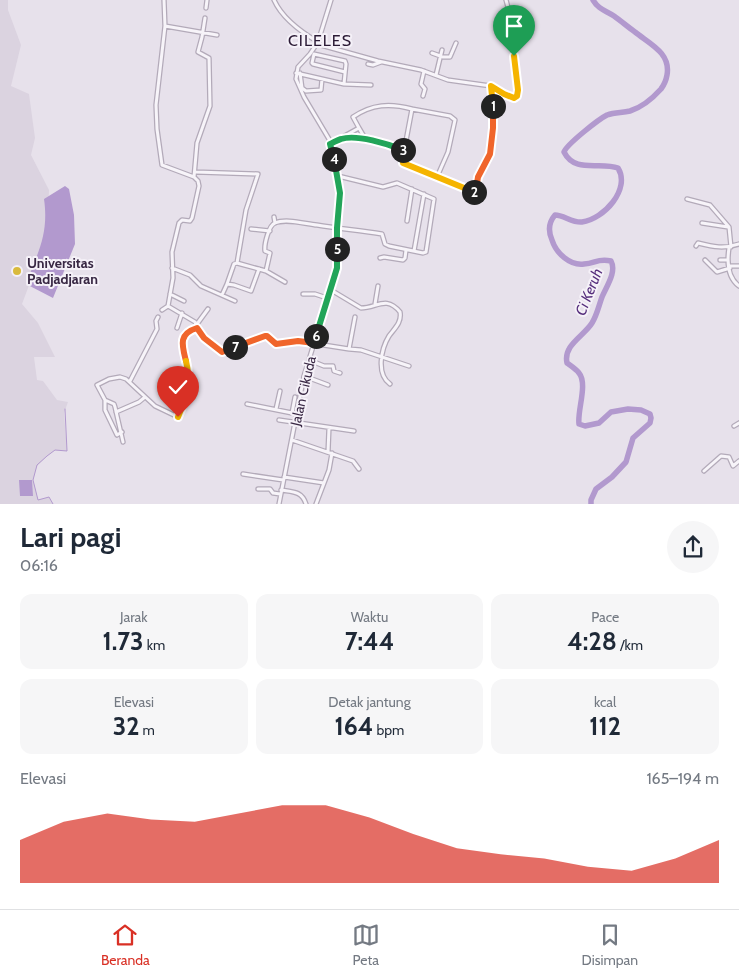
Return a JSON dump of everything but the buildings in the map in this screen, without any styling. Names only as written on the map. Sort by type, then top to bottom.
[{"type":"street","points":[[162,310],[168,306],[173,278],[172,252],[178,223],[182,220],[190,221],[199,186],[198,181],[194,177],[162,166],[156,105],[165,26],[164,0]]},
{"type":"street","points":[[206,8],[207,0]]},
{"type":"street","points":[[274,0],[279,10],[287,19],[317,43],[382,62],[424,71],[450,80],[491,86],[508,97],[514,98],[517,96],[518,90],[512,20],[506,0]]},
{"type":"street","points":[[322,79],[321,90],[306,91],[302,88],[298,73],[300,65],[317,43],[331,0]]},
{"type":"street","points":[[194,177],[196,172],[197,143],[210,106],[209,58],[198,52],[205,18]]},
{"type":"street","points":[[165,26],[217,35]]},
{"type":"street","points":[[432,53],[446,58],[452,56],[456,43]]},
{"type":"street","points":[[436,75],[442,50]]},
{"type":"street","points":[[344,84],[345,72],[345,62],[314,54],[313,64],[345,72]]},
{"type":"street","points":[[368,64],[382,62]]},
{"type":"street","points":[[423,96],[425,89],[421,84],[424,71]]},
{"type":"street","points":[[298,73],[344,84],[371,85]]},
{"type":"street","name":"Jalan Cikuda","points":[[279,504],[304,376],[338,265],[337,228],[340,193],[338,176],[330,144],[297,82],[298,73]]},
{"type":"street","points":[[412,109],[403,163],[472,192],[476,191],[478,177],[488,161],[492,144],[493,98],[491,86]]},
{"type":"street","points":[[366,140],[353,118],[372,107],[389,105],[450,116],[455,120],[448,152],[437,177]]},
{"type":"street","points":[[330,144],[358,128]]},
{"type":"street","points":[[341,138],[388,144],[404,150]]},
{"type":"street","points":[[196,172],[258,174],[246,210],[237,263],[234,264],[222,295]]},
{"type":"street","points":[[275,223],[296,221],[382,234],[386,245],[423,253],[427,251],[435,201],[433,198],[397,183],[383,187],[338,176]]},
{"type":"street","points":[[408,221],[412,189]]},
{"type":"street","points":[[414,251],[424,194]]},
{"type":"street","points":[[687,199],[710,205],[729,228],[729,267],[731,278],[739,286]]},
{"type":"street","points":[[266,271],[270,253],[264,250],[264,246],[275,223],[274,216]]},
{"type":"street","points":[[702,223],[729,228]]},
{"type":"street","points":[[251,229],[270,231]]},
{"type":"street","points":[[696,246],[698,244],[716,248],[739,244]]},
{"type":"street","points":[[380,258],[403,260],[405,259],[406,250]]},
{"type":"street","points":[[705,260],[716,271],[739,266]]},
{"type":"street","points":[[720,260],[728,260]]},
{"type":"street","points":[[237,263],[266,271],[285,282]]},
{"type":"street","points":[[172,268],[190,275],[201,286],[234,301]]},
{"type":"street","points":[[227,284],[251,291],[259,269]]},
{"type":"street","points":[[375,305],[378,286]]},
{"type":"street","points":[[330,290],[360,308],[384,302],[393,305],[400,312],[401,316],[397,326],[389,337],[382,356],[381,364],[385,380],[390,384]]},
{"type":"street","points":[[170,294],[184,301]]},
{"type":"street","points":[[303,294],[315,294],[327,298]]},
{"type":"street","points":[[168,306],[182,313],[197,326],[204,338],[222,352],[267,336],[276,344],[298,341],[349,349],[356,348],[409,366]]},
{"type":"street","points":[[122,432],[117,435],[105,410],[105,400],[97,385],[109,379],[120,377],[130,381],[155,406],[178,417],[186,398],[188,387],[188,369],[183,350],[183,339],[188,331],[197,326],[208,309]]},
{"type":"street","points":[[177,328],[182,313]]},
{"type":"street","points":[[130,381],[156,328],[158,317]]},
{"type":"street","points":[[349,349],[354,318]]},
{"type":"street","points":[[240,338],[246,343]]},
{"type":"street","points":[[309,360],[324,366],[333,366],[334,371],[340,373]]},
{"type":"street","points":[[304,376],[328,385]]},
{"type":"street","points":[[276,409],[280,391]]},
{"type":"street","points":[[116,412],[139,402],[145,397]]},
{"type":"street","points":[[292,413],[295,397]]},
{"type":"street","points":[[105,400],[114,404],[123,442]]},
{"type":"street","points":[[247,404],[297,414]]},
{"type":"street","points":[[279,420],[354,431]]},
{"type":"street","points":[[734,426],[739,423]]},
{"type":"street","points":[[316,504],[329,470],[329,428]]},
{"type":"street","points":[[292,440],[353,461],[359,469]]},
{"type":"street","points":[[704,471],[721,456],[729,458],[733,466],[739,461]]},
{"type":"street","points":[[243,474],[324,484]]},
{"type":"street","points":[[258,489],[270,489],[273,493],[298,492],[306,504]]},
{"type":"shaded area","name":"Universitas Padjadjaran","points":[[0,0],[8,0],[8,10],[21,45],[11,86],[29,94],[35,138],[31,155],[49,190],[47,237],[22,304],[38,323],[55,357],[34,357],[37,380],[43,381],[57,400],[68,402],[64,413],[67,451],[55,450],[47,456],[37,466],[33,480],[38,500],[49,497],[53,504],[0,504]]},
{"type":"shaded area","points":[[65,186],[69,189],[74,215],[75,244],[53,298],[26,284],[44,233],[44,199]]},
{"type":"shaded area","points":[[19,480],[32,480],[33,496],[20,496]]},
{"type":"waterway","name":"Ci Keruh","points":[[591,504],[596,489],[612,477],[626,462],[633,438],[650,423],[651,418],[650,414],[641,410],[628,409],[611,412],[599,423],[585,426],[579,424],[583,384],[578,372],[567,363],[568,351],[594,320],[613,270],[611,261],[607,260],[579,264],[564,258],[554,245],[550,233],[551,221],[555,215],[575,221],[590,220],[599,215],[613,202],[621,185],[621,176],[618,168],[581,165],[569,159],[564,152],[577,138],[603,117],[610,114],[627,112],[643,105],[661,89],[667,77],[666,61],[663,55],[653,45],[600,8],[593,0]]},
{"type":"waterway","points":[[53,504],[49,497],[38,500],[33,480],[37,465],[47,456],[55,450],[67,451],[65,409]]},
{"type":"place","name":"Universitas Padjadjaran","points":[[17,271]]},
{"type":"district","name":"CILELES","points":[[320,40]]},
{"type":"route","points":[[178,417],[186,398],[188,387],[188,369],[182,345],[188,331],[197,328],[204,338],[222,352],[265,336],[276,344],[298,341],[314,343],[338,265],[337,228],[340,193],[330,144],[341,138],[388,144],[404,150],[403,163],[474,192],[476,191],[478,177],[488,161],[492,144],[493,98],[491,86],[508,97],[516,98],[517,96],[514,56]]}]
